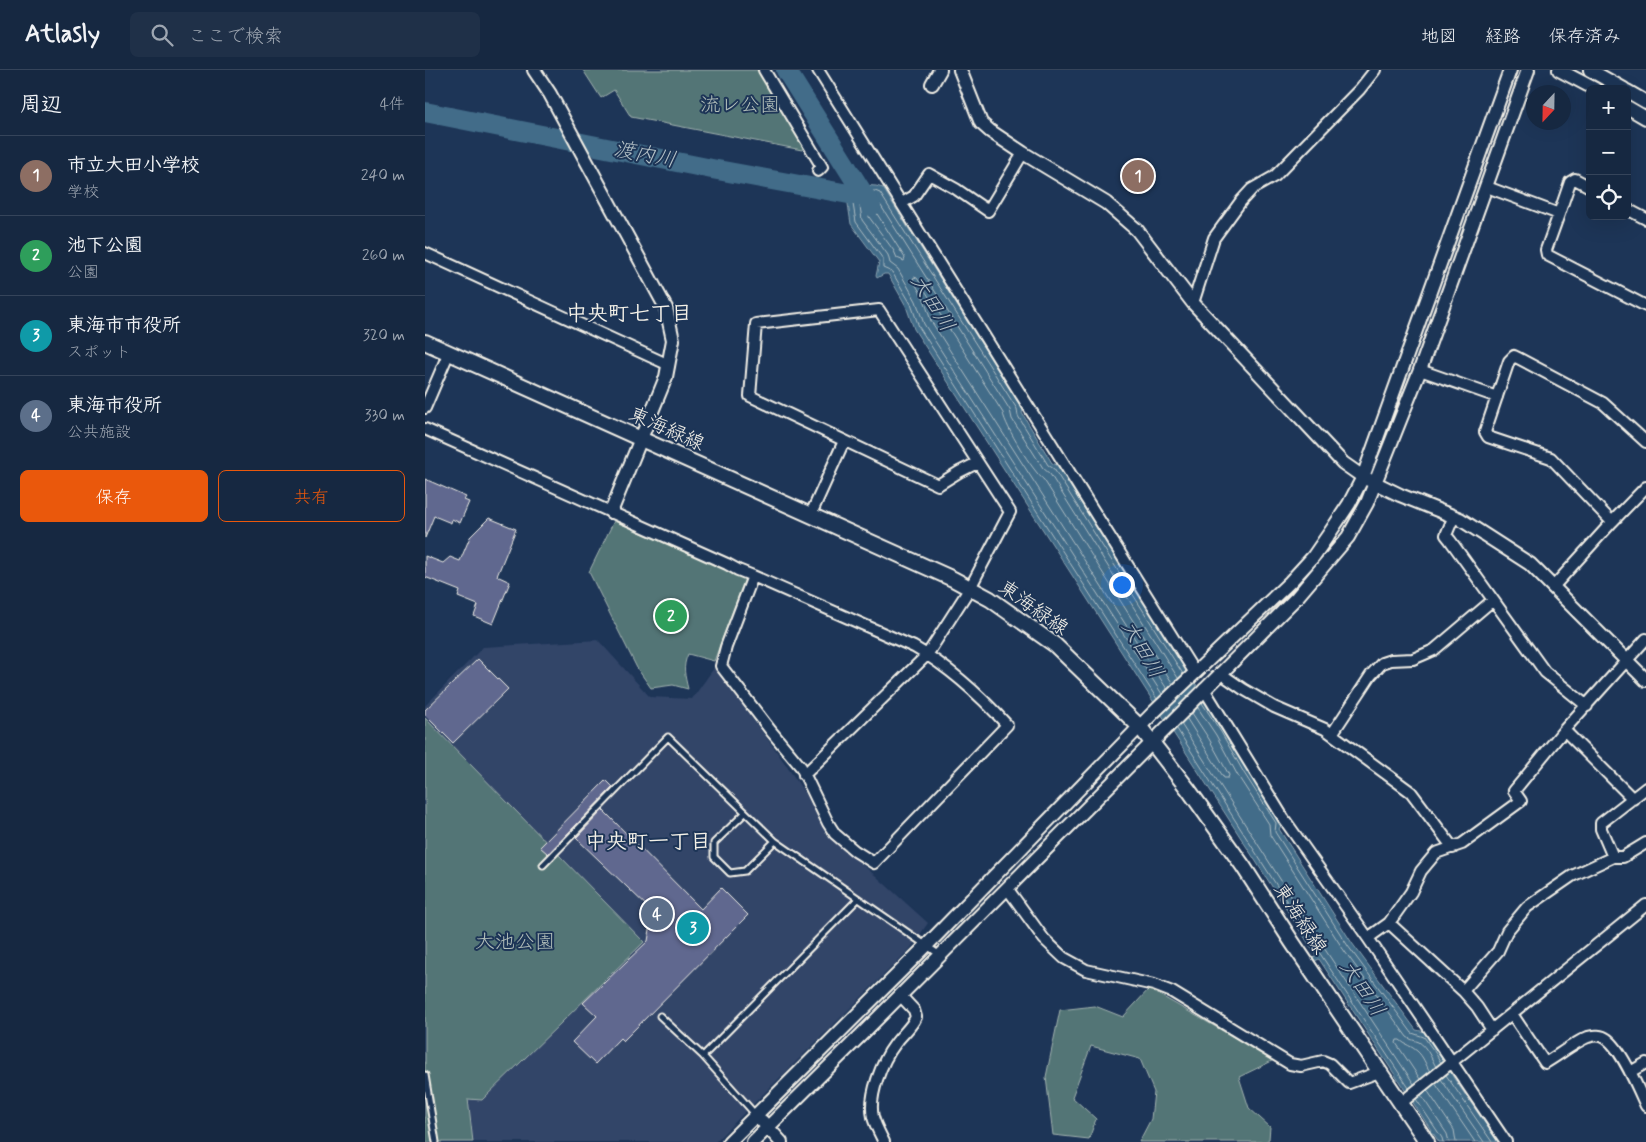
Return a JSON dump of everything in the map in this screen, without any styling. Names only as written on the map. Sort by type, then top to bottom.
[{"type":"main road","name":"東海緑線","points":[[425,342],[811,514],[970,588],[990,599],[1055,645],[1140,727],[1189,789],[1243,866],[1379,1072],[1403,1101],[1424,1141]]},
{"type":"street","points":[[534,70],[550,94],[666,308],[673,340],[666,377],[611,512]]},
{"type":"street","points":[[764,70],[822,167],[817,171]]},
{"type":"street","points":[[818,70],[1193,675]]},
{"type":"street","points":[[932,84],[940,70]]},
{"type":"street","points":[[960,70],[981,123],[1023,153],[1106,203],[1137,230],[1193,303],[1343,463],[1375,483],[1460,519],[1530,564],[1646,680]]},
{"type":"street","points":[[1193,303],[1214,238],[1241,200],[1252,189],[1275,176],[1360,89],[1375,70]]},
{"type":"street","points":[[729,1142],[926,946],[1153,713],[1257,614],[1313,557],[1349,504],[1363,477],[1510,70]]},
{"type":"street","points":[[753,1142],[1297,596],[1348,537],[1367,503],[1420,370],[1528,70]]},
{"type":"street","points":[[1559,70],[1587,85]]},
{"type":"street","points":[[1590,70],[1617,85]]},
{"type":"street","points":[[1631,93],[1646,102]]},
{"type":"street","points":[[1631,109],[1646,118]]},
{"type":"street","points":[[902,203],[914,196],[929,174],[988,212],[1023,153]]},
{"type":"street","points":[[1586,185],[1575,179],[1570,182],[1546,250],[1547,255],[1646,306]]},
{"type":"street","points":[[1487,187],[1559,214]]},
{"type":"street","points":[[1631,211],[1646,219]]},
{"type":"street","points":[[425,253],[669,365]]},
{"type":"street","points":[[804,775],[927,655],[970,588],[1010,512],[879,310],[756,324],[750,396],[938,485],[977,463]]},
{"type":"street","points":[[425,408],[449,352]]},
{"type":"street","points":[[1612,522],[1551,458],[1487,437],[1485,432],[1509,361],[1514,356],[1603,403],[1646,442]]},
{"type":"street","points":[[1420,370],[1497,397]]},
{"type":"street","points":[[425,429],[914,647],[969,688],[1007,725],[874,863],[855,851],[835,834],[801,768],[721,666],[753,576]]},
{"type":"street","points":[[811,514],[844,441]]},
{"type":"street","points":[[1553,587],[1646,486]]},
{"type":"street","points":[[1454,516],[1446,535],[1545,672],[1587,706]]},
{"type":"street","points":[[1332,734],[1381,663],[1413,658],[1434,650],[1493,600]]},
{"type":"street","points":[[1368,938],[1389,923],[1411,892],[1421,871],[1436,853],[1462,844],[1521,801],[1514,791],[1564,730],[1646,639]]},
{"type":"street","points":[[1220,673],[1274,707],[1325,729],[1411,792],[1453,848]]},
{"type":"street","points":[[1203,691],[1284,819],[1368,938],[1506,1142]]},
{"type":"street","points":[[1564,730],[1633,799]]},
{"type":"street","points":[[1613,857],[1601,829],[1601,823],[1646,788]]},
{"type":"street","points":[[1463,991],[1498,951],[1507,931],[1527,907],[1572,876],[1613,857],[1623,857],[1646,843]]},
{"type":"street","points":[[1007,888],[1044,940],[1064,958],[1086,970],[1154,985],[1172,992],[1290,1064],[1301,1066],[1323,1061],[1330,1064],[1349,1083],[1379,1072]]},
{"type":"street","points":[[1403,1101],[1646,905]]},
{"type":"street","points":[[1389,923],[1463,991],[1477,1007],[1492,1030]]},
{"type":"street","points":[[884,1142],[873,1119],[874,1089],[889,1053],[912,1025],[916,1017],[914,1010],[901,995]]},
{"type":"street","points":[[1512,1014],[1545,1063],[1589,1036],[1601,1036],[1613,1045],[1630,1072],[1646,1106]]},
{"type":"street","points":[[1630,1072],[1646,1063]]},
{"type":"street","points":[[755,1115],[781,1142]]},
{"type":"lane","points":[[543,865],[668,737],[775,841],[940,955]]},
{"type":"lane","points":[[745,813],[714,843],[714,857],[730,873],[745,871],[775,841]]},
{"type":"lane","points":[[703,1056],[858,899]]},
{"type":"lane","points":[[660,1016],[703,1056],[755,1115]]},
{"type":"lane","points":[[425,1075],[435,1142]]},
{"type":"shaded area","points":[[598,640],[650,697],[692,699],[714,668],[775,749],[807,796],[827,836],[876,876],[928,923],[910,949],[715,1142],[473,1142],[468,1099],[644,942],[425,718],[425,706],[483,647]]},
{"type":"green space","name":"流レ公園","points":[[583,70],[760,70],[805,143],[802,150],[631,117],[614,90],[601,98]]},
{"type":"green space","points":[[614,521],[745,578],[714,661],[688,654],[685,676],[688,689],[673,685],[651,688],[637,668],[589,572]]},
{"type":"green space","name":"大池公園","points":[[425,718],[644,942],[482,1100],[468,1099],[473,1142],[425,1142]]},
{"type":"green space","points":[[1149,989],[1274,1060],[1239,1077],[1249,1108],[1270,1127],[1269,1139],[1265,1142],[1139,1142],[1151,1119],[1154,1092],[1140,1059],[1091,1046],[1072,1097],[1096,1119],[1089,1139],[1053,1135],[1046,1077],[1060,1010],[1095,1006],[1123,1017]]},
{"type":"water","points":[[845,184],[883,188],[1023,410],[1022,413],[1052,463],[1057,465],[1225,730],[1248,771],[1282,824],[1279,829],[1352,943],[1416,1030],[1426,1032],[1441,1051],[1453,1077],[1498,1142],[1439,1142],[1433,1133],[1430,1134],[1431,1130],[1319,959],[1315,961],[1313,958],[1316,955],[914,329],[906,306],[888,274],[877,278],[879,262],[851,224]]},
{"type":"building","points":[[425,479],[466,497],[464,500],[469,502],[460,523],[452,519],[451,523],[434,516],[425,538]]},
{"type":"building","points":[[489,518],[516,529],[497,576],[510,582],[493,624],[474,616],[478,605],[458,597],[460,591],[425,577],[425,556],[443,563],[450,557],[460,561],[470,537]]},
{"type":"building","points":[[478,659],[508,689],[453,743],[425,715],[425,710]]},
{"type":"building","points":[[606,780],[613,787],[548,854],[540,847]]},
{"type":"building","points":[[603,810],[701,909],[721,888],[748,915],[623,1041],[620,1038],[595,1064],[572,1042],[597,1016],[583,1003],[648,941],[653,912],[576,838]]},
{"type":"waterway","name":"大田川","points":[[786,70],[871,206]]},
{"type":"waterway","name":"渡内川","points":[[425,112],[712,169],[865,197]]},
{"type":"place","name":"市立大田小学校","points":[[1138,176]]},
{"type":"place","name":"池下公園","points":[[671,616]]},
{"type":"place","name":"東海市役所","points":[[657,914]]},
{"type":"place","name":"東海市市役所","points":[[693,928]]},
{"type":"district","name":"中央町七丁目","points":[[629,313]]},
{"type":"district","name":"中央町一丁目","points":[[648,841]]}]
